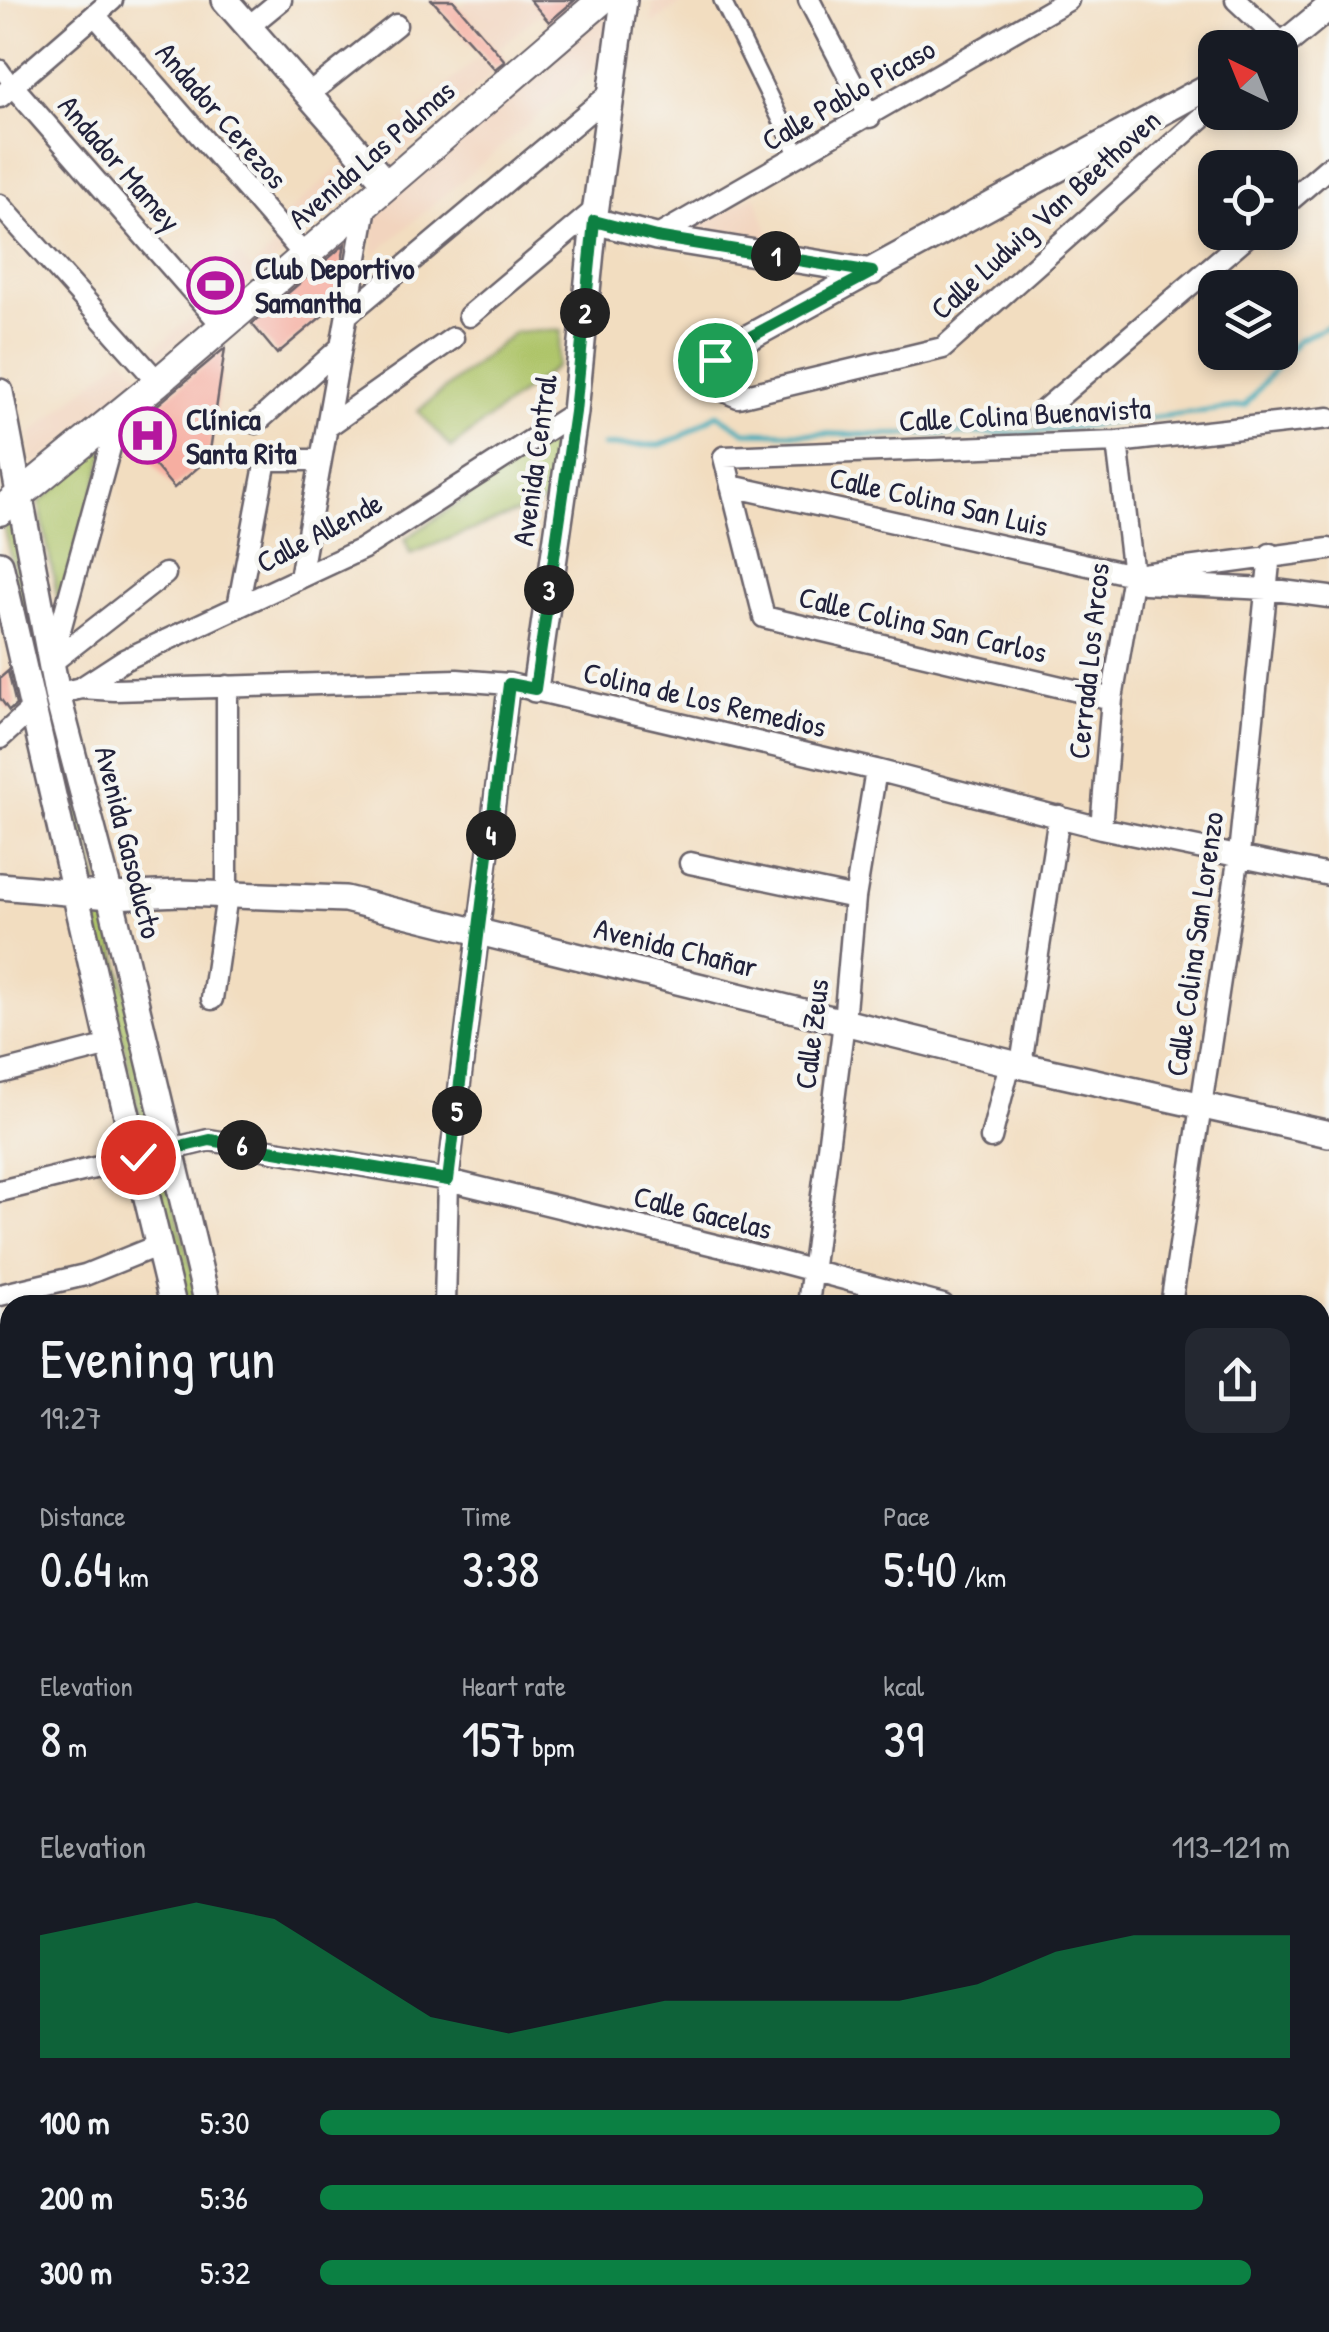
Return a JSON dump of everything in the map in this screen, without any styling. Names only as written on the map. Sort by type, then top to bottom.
[{"type":"main road","name":"Avenida Las Palmas","points":[[10,502],[118,416],[602,0]]},
{"type":"street","points":[[4,83],[89,8],[112,0]]},
{"type":"street","points":[[225,0],[309,94],[377,192],[347,315],[300,578]]},
{"type":"street","points":[[248,26],[281,0]]},
{"type":"street","name":"Avenida Central","points":[[535,689],[575,412],[595,215],[624,0]]},
{"type":"street","points":[[722,0],[799,156]]},
{"type":"street","points":[[809,0],[870,116]]},
{"type":"street","points":[[1236,0],[1265,30]]},
{"type":"street","name":"Calle Pablo Picaso","points":[[656,237],[870,116],[1054,4]]},
{"type":"street","points":[[1298,33],[1329,7]]},
{"type":"street","name":"Andador Cerezos","points":[[89,8],[304,254]]},
{"type":"street","points":[[309,94],[396,25]]},
{"type":"street","name":"Andador Mamey","points":[[4,83],[222,326]]},
{"type":"street","points":[[722,352],[1198,91]]},
{"type":"street","points":[[347,315],[611,92]]},
{"type":"street","name":"Calle Ludwig Van Beethoven","points":[[722,352],[712,370],[716,382],[726,394],[738,397],[943,348],[1198,121]]},
{"type":"street","points":[[1298,194],[1329,167]]},
{"type":"street","points":[[0,205],[158,382]]},
{"type":"street","points":[[327,427],[453,338],[469,316],[595,215],[656,237],[872,272]]},
{"type":"street","points":[[1038,415],[1231,250]]},
{"type":"street","points":[[256,423],[341,347]]},
{"type":"street","name":"Avenida Gasoducto","points":[[0,392],[10,502],[51,663],[69,691],[110,896],[206,1295]]},
{"type":"street","name":"Calle Allende","points":[[69,691],[124,660],[362,549],[575,412]]},
{"type":"street","points":[[51,663],[118,416]]},
{"type":"street","name":"Calle Colina Buenavista","points":[[724,457],[1118,442],[1329,418]]},
{"type":"street","name":"Cerrada Los Arcos","points":[[1101,828],[1112,699],[1133,575],[1118,442]]},
{"type":"street","name":"Calle Colina San Carlos","points":[[724,457],[764,617],[1112,699]]},
{"type":"street","points":[[238,607],[266,460],[321,460]]},
{"type":"street","name":"Calle Colina San Luis","points":[[731,486],[1133,575],[1144,584],[1267,589],[1329,597]]},
{"type":"street","points":[[1133,575],[1329,549]]},
{"type":"street","name":"Calle Colina San Lorenzo","points":[[1173,1295],[1239,854],[1270,554]]},
{"type":"street","name":"Avenida Gasoducto","points":[[0,564],[171,1295]]},
{"type":"street","points":[[51,663],[165,574]]},
{"type":"street","name":"Colina de Los Remedios","points":[[69,691],[457,680],[509,684],[876,770],[1101,828],[1329,875]]},
{"type":"street","points":[[447,1295],[448,1180],[509,684]]},
{"type":"street","points":[[212,999],[227,894],[227,686]]},
{"type":"street","points":[[0,738],[32,709]]},
{"type":"street","name":"Calle Zeus","points":[[809,1295],[844,1022],[855,898],[876,770]]},
{"type":"street","points":[[991,1138],[1016,1064],[1058,816]]},
{"type":"street","points":[[690,863],[855,898]]},
{"type":"street","name":"Avenida Chañar","points":[[0,886],[110,896],[227,894],[346,899],[1016,1064],[1329,1134]]},
{"type":"street","points":[[0,1073],[110,1045]]},
{"type":"street","name":"Calle Gacelas","points":[[0,1192],[210,1140],[448,1180],[903,1295]]},
{"type":"street","points":[[0,1295],[84,1275],[159,1245]]},
{"type":"shaded area","points":[[469,0],[528,0],[540,13],[498,49],[461,7]]},
{"type":"shaded area","points":[[653,0],[686,0],[652,24]]},
{"type":"shaded area","points":[[614,5],[608,56],[373,256],[375,210]]},
{"type":"shaded area","points":[[480,56],[495,72],[390,164],[375,148]]},
{"type":"shaded area","points":[[347,160],[366,182],[300,241],[281,219]]},
{"type":"shaded area","points":[[755,195],[775,250],[698,235],[700,223]]},
{"type":"shaded area","points":[[284,239],[291,248],[218,313],[197,289],[238,254],[251,268]]},
{"type":"shaded area","points":[[200,309],[207,317],[152,364],[146,356]]},
{"type":"shaded area","points":[[123,357],[144,378],[34,464],[29,435]]},
{"type":"green space","points":[[561,330],[557,366],[451,448],[418,411],[515,332]]},
{"type":"green space","points":[[553,440],[550,500],[410,554],[405,539],[466,498],[473,486]]},
{"type":"green space","points":[[108,441],[61,615],[39,503]]},
{"type":"green space","points":[[15,513],[98,884],[83,883],[2,519]]},
{"type":"green space","points":[[92,905],[105,906],[163,1139],[147,1149]]},
{"type":"green space","points":[[164,1169],[199,1295],[181,1295],[152,1180],[157,1171]]},
{"type":"building","points":[[432,0],[453,0],[505,61],[495,69]]},
{"type":"building","points":[[530,0],[575,0],[549,22]]},
{"type":"building","points":[[345,244],[334,306],[277,354],[252,324]]},
{"type":"building","points":[[225,348],[209,458],[174,488],[128,434],[130,428]]},
{"type":"building","points":[[8,671],[16,705],[9,711],[0,698],[0,678]]},
{"type":"waterway","points":[[603,446],[660,445],[681,437],[717,414],[745,432],[1028,433],[1245,406],[1298,340],[1329,326]]},
{"type":"place","name":"Club Deportivo Samantha","points":[[216,285]]},
{"type":"place","name":"Clínica Santa Rita","points":[[147,436]]},
{"type":"route","points":[[138,1157],[210,1140],[448,1180],[509,684],[535,689],[575,412],[594,221],[656,237],[872,272],[722,352],[715,360]]}]
